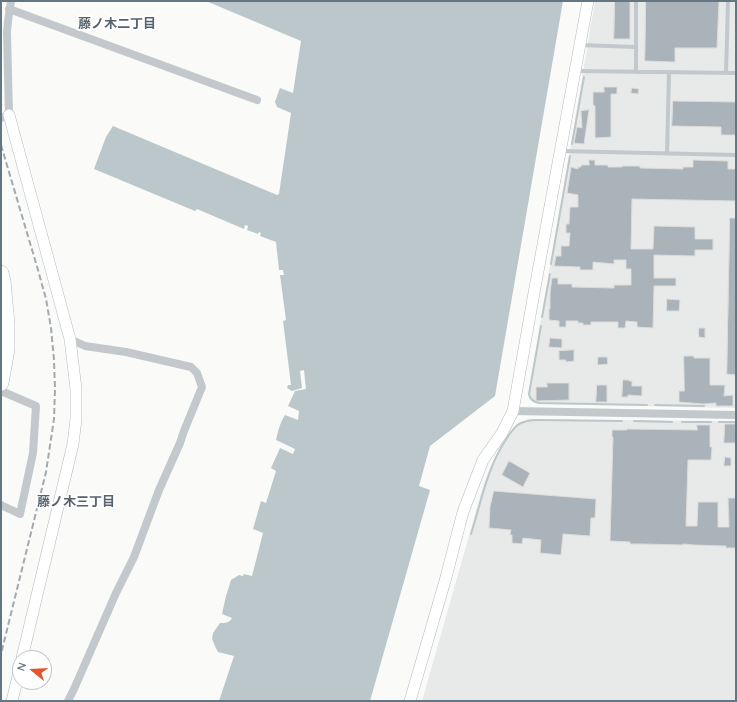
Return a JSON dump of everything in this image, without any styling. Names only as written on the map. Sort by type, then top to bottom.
[{"type":"highway","points":[[1,273],[7,324],[7,349],[1,383]]},
{"type":"street","points":[[410,701],[446,580],[463,512],[483,460],[502,434],[513,411],[588,1]]},
{"type":"street","points":[[24,650],[73,444],[76,419],[76,389],[70,339],[5,117],[7,32],[10,5],[257,100]]},
{"type":"street","points":[[68,701],[116,593],[134,557],[159,490],[180,443],[202,387],[198,373],[191,367],[126,352],[85,346],[70,339]]},
{"type":"street","points":[[1,391],[36,406],[33,453],[20,514],[1,505]]},
{"type":"street","points":[[513,411],[736,415]]},
{"type":"street","points":[[12,701],[15,690]]},
{"type":"lane","points":[[636,1],[636,72]]},
{"type":"lane","points":[[726,73],[728,1]]},
{"type":"lane","points":[[580,45],[636,48]]},
{"type":"lane","points":[[575,71],[736,73]]},
{"type":"lane","points":[[667,153],[669,72]]},
{"type":"lane","points":[[560,151],[736,154]]},
{"type":"shaded area","points":[[206,1],[563,1],[495,396],[430,446],[419,486],[430,490],[370,701],[219,701],[234,656],[218,652],[212,639],[213,633],[220,623],[230,621],[232,618],[222,614],[231,580],[239,575],[243,576],[244,574],[252,576],[263,533],[253,529],[261,501],[266,503],[276,471],[271,468],[280,448],[293,454],[295,449],[276,440],[278,430],[285,415],[298,420],[299,411],[288,406],[295,391],[306,389],[304,370],[300,371],[302,388],[292,391],[287,388],[288,385],[291,385],[283,321],[286,320],[280,275],[284,275],[283,270],[279,270],[276,242],[260,236],[261,233],[259,232],[258,234],[247,230],[248,226],[245,225],[244,229],[197,209],[195,211],[94,169],[106,137],[113,126],[277,195],[279,194],[291,113],[277,107],[275,102],[280,88],[293,93],[301,41]]},
{"type":"shaded area","points":[[595,1],[736,1],[736,408],[539,404],[529,399],[528,395]]},
{"type":"shaded area","points":[[528,419],[736,421],[736,701],[422,701],[484,483],[493,461],[510,432],[517,424]]},
{"type":"building","points":[[615,1],[630,1],[630,39],[614,39]]},
{"type":"building","points":[[646,1],[719,1],[717,48],[675,48],[675,62],[645,61]]},
{"type":"building","points":[[604,87],[617,87],[617,94],[611,94],[611,137],[595,138],[595,106],[593,105],[593,92],[604,92]]},
{"type":"building","points":[[632,88],[639,89],[638,94],[631,93]]},
{"type":"building","points":[[673,101],[736,102],[736,135],[721,135],[721,127],[672,126]]},
{"type":"building","points":[[589,110],[584,144],[574,143],[577,127],[582,128],[581,111]]},
{"type":"building","points":[[589,160],[595,160],[595,165],[608,165],[608,167],[640,166],[640,168],[683,169],[683,167],[693,167],[693,160],[728,161],[728,169],[736,169],[736,201],[632,199],[631,249],[653,249],[654,226],[695,227],[695,239],[713,239],[713,250],[695,250],[695,256],[654,255],[654,278],[676,278],[676,286],[654,286],[653,328],[637,327],[637,322],[626,321],[625,328],[618,328],[618,322],[591,322],[591,325],[583,325],[583,323],[578,323],[578,321],[566,321],[566,327],[559,327],[559,321],[549,320],[552,278],[558,278],[558,284],[572,284],[572,287],[614,288],[614,285],[631,285],[631,269],[626,269],[626,260],[614,260],[614,264],[593,262],[593,270],[580,270],[580,267],[554,266],[556,256],[561,256],[561,246],[569,246],[570,233],[566,233],[566,224],[569,224],[570,207],[578,207],[578,195],[567,193],[571,167],[578,169],[581,165],[589,165]]},
{"type":"building","points":[[730,218],[736,218],[736,375],[727,374]]},
{"type":"building","points":[[667,299],[680,300],[679,311],[667,311]]},
{"type":"building","points":[[699,328],[705,328],[705,338],[699,337]]},
{"type":"building","points":[[550,338],[562,339],[562,348],[549,347]]},
{"type":"building","points":[[574,350],[574,361],[566,362],[566,360],[559,360],[559,351]]},
{"type":"building","points":[[684,356],[694,356],[694,358],[710,358],[710,385],[725,385],[724,396],[733,395],[733,406],[716,406],[716,403],[703,404],[679,402],[679,391],[684,391]]},
{"type":"building","points":[[598,357],[607,357],[608,364],[598,365]]},
{"type":"building","points":[[623,380],[632,381],[632,386],[642,386],[642,396],[628,395],[628,397],[622,397]]},
{"type":"building","points":[[547,383],[569,383],[569,400],[536,401],[536,387],[547,387]]},
{"type":"building","points":[[597,385],[607,385],[607,402],[596,402]]},
{"type":"building","points":[[725,424],[736,424],[736,443],[724,443]]},
{"type":"building","points":[[697,425],[710,425],[710,447],[712,447],[711,460],[688,460],[686,526],[697,526],[698,502],[718,502],[718,527],[729,527],[728,498],[736,498],[736,548],[726,548],[726,546],[683,544],[630,544],[630,542],[610,541],[612,430],[697,430]]},
{"type":"building","points":[[725,457],[731,458],[731,466],[724,466]]},
{"type":"building","points":[[509,461],[530,473],[523,487],[502,475]]},
{"type":"building","points":[[494,491],[596,499],[595,518],[591,518],[590,536],[563,534],[561,555],[540,553],[541,540],[523,538],[522,544],[512,543],[512,535],[510,535],[511,530],[489,528],[490,507]]},
{"type":"waterway","points":[[572,144],[584,77]]},
{"type":"waterway","points":[[551,264],[570,156]]},
{"type":"waterway","points":[[542,317],[550,274]]},
{"type":"waterway","points":[[541,326],[529,394],[532,400],[539,403],[647,405]]},
{"type":"waterway","points":[[655,405],[704,406]]},
{"type":"waterway","points":[[471,534],[489,474],[508,436],[519,424],[526,421],[535,420],[622,421]]},
{"type":"waterway","points":[[634,421],[672,422]]},
{"type":"waterway","points":[[682,422],[711,422]]},
{"type":"waterway","points":[[719,422],[736,422]]},
{"type":"railway","points":[[1,145],[46,299],[51,328],[55,389],[54,419],[46,472],[1,654]]},
{"type":"district","name":"藤ノ木二丁目","points":[[117,24]]},
{"type":"district","name":"藤ノ木三丁目","points":[[76,502]]}]
